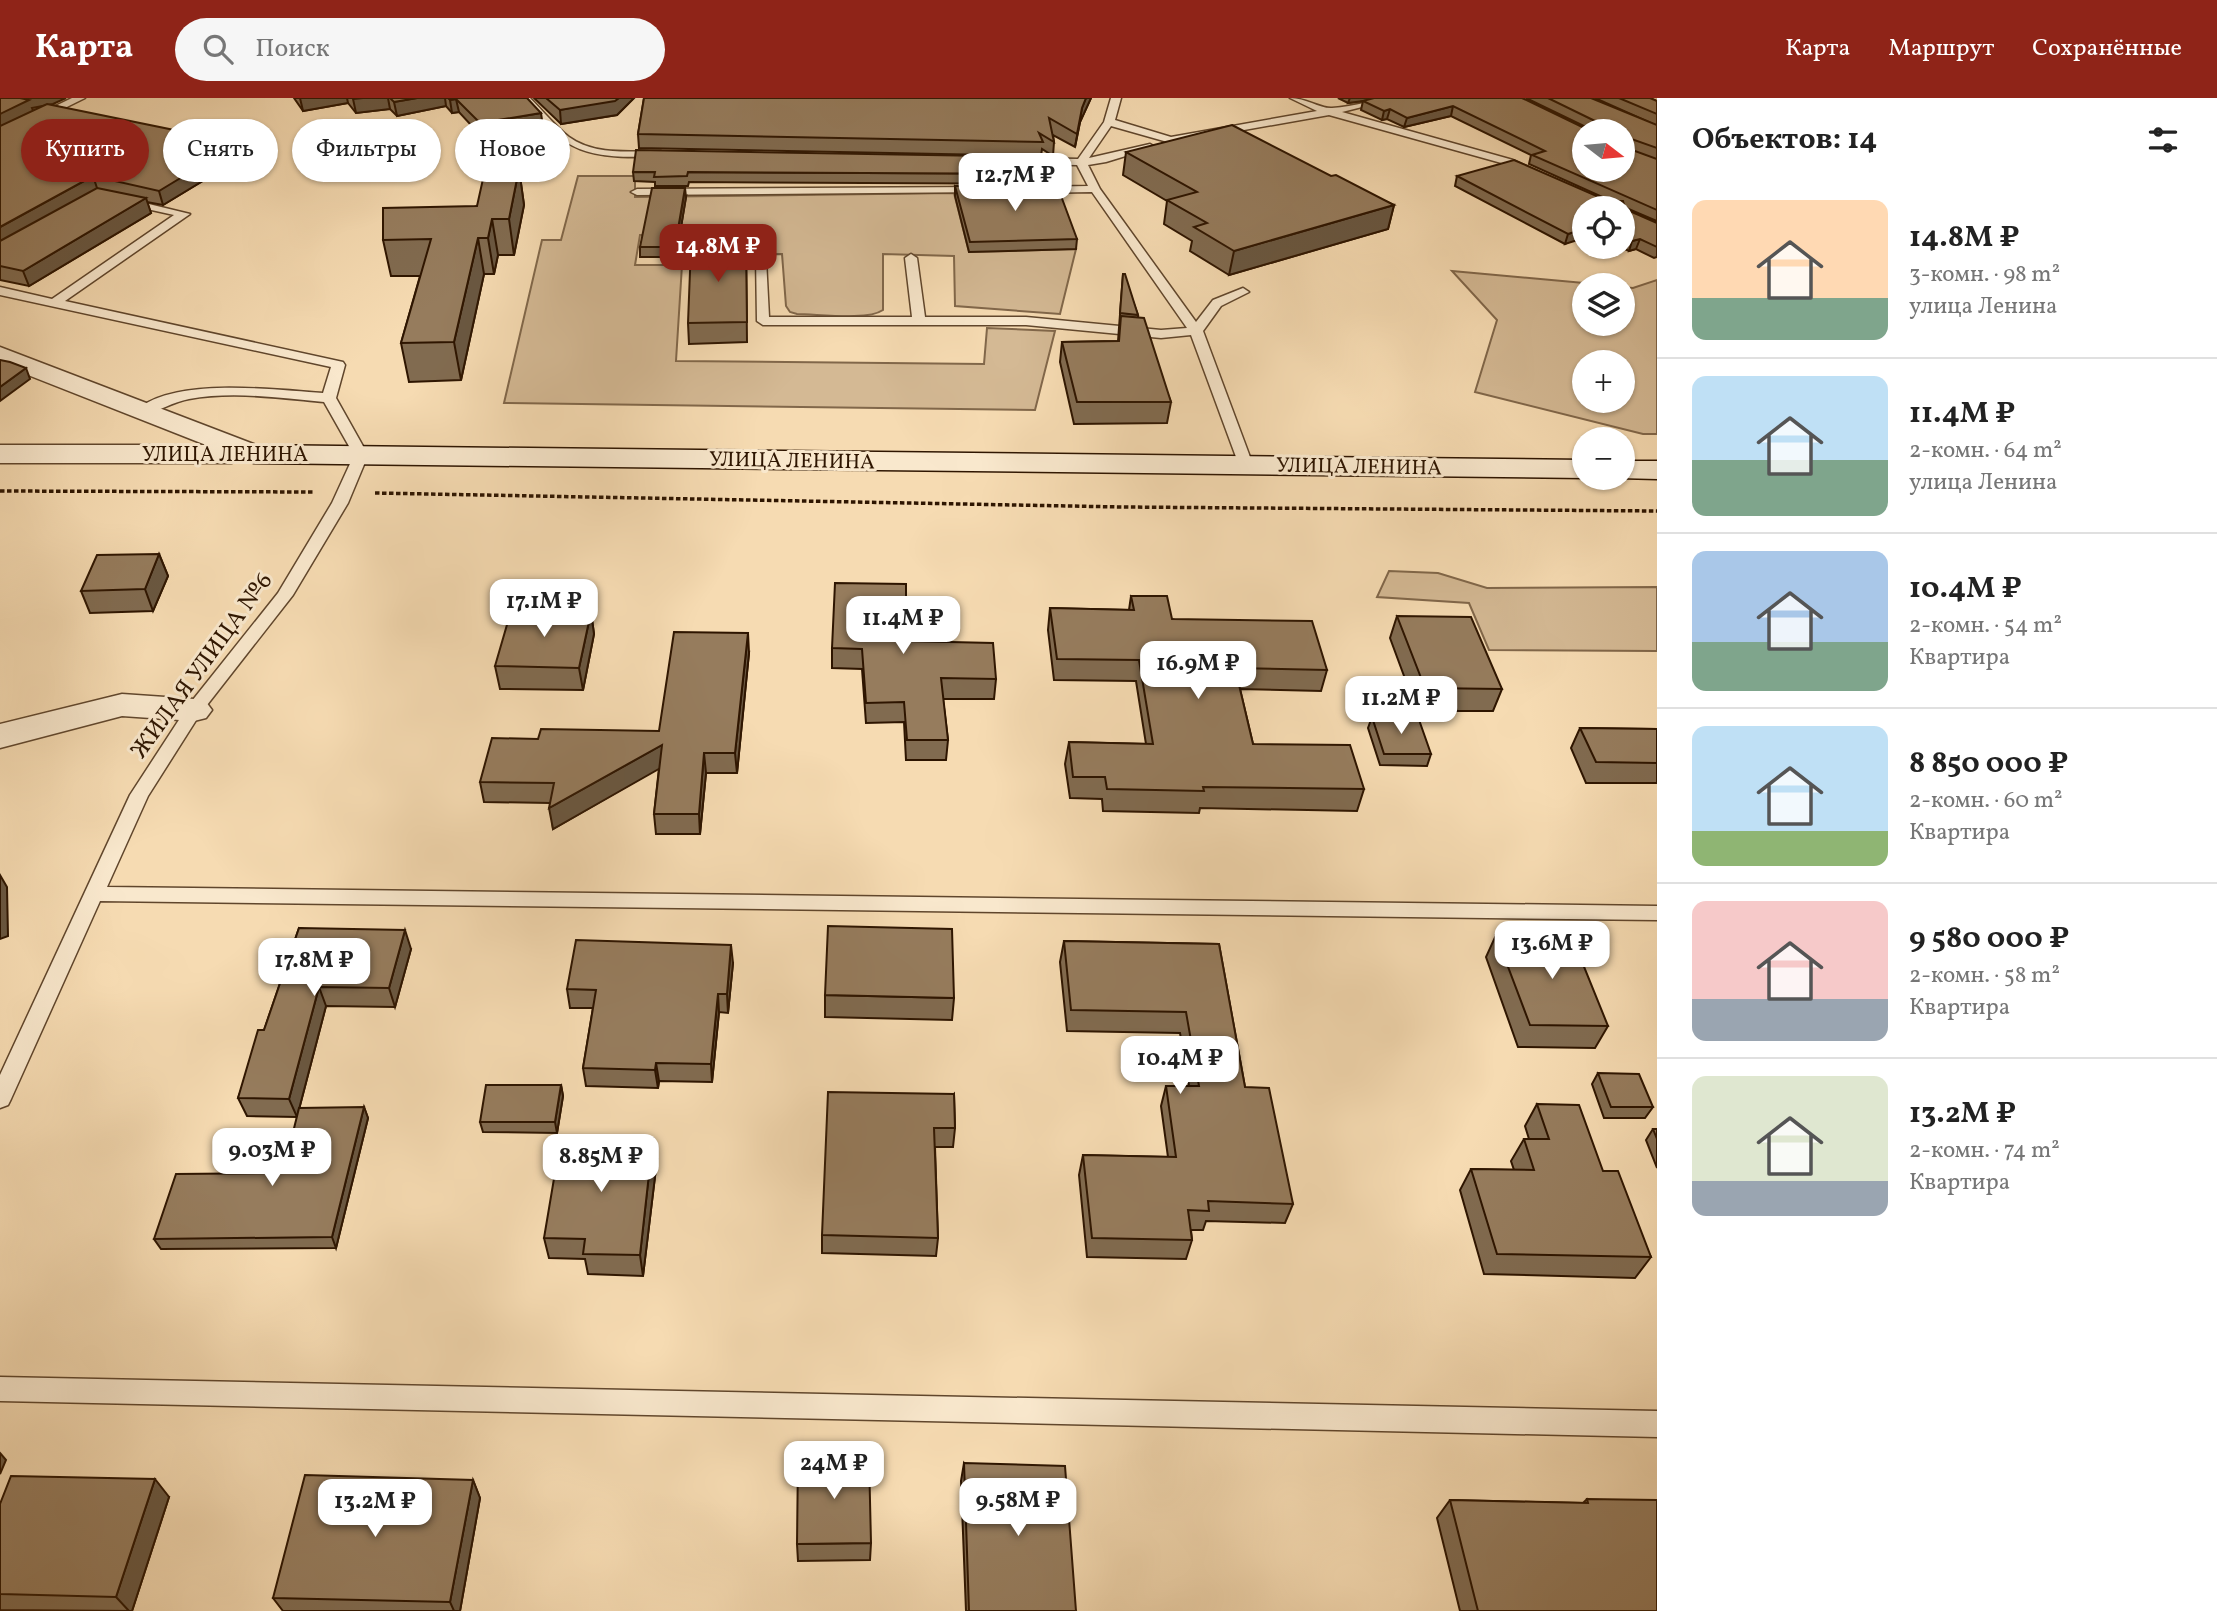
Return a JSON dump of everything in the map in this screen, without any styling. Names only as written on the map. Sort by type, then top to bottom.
[{"type":"street","points":[[0,355],[254,454]]},
{"type":"street","name":"УЛИЦА ЛЕНИНА","points":[[0,454],[361,454],[1572,469]]},
{"type":"street","points":[[1635,470],[1657,470]]},
{"type":"street","points":[[0,736],[122,705],[194,710]]},
{"type":"lane","points":[[36,119],[80,98]]},
{"type":"lane","points":[[524,98],[570,143],[616,153],[671,154]]},
{"type":"lane","points":[[1081,162],[1109,122],[1116,98]]},
{"type":"lane","points":[[1295,98],[1329,112],[1509,162],[1547,177]]},
{"type":"lane","points":[[1012,161],[1102,160],[1171,140],[1393,98]]},
{"type":"lane","points":[[0,121],[21,126]]},
{"type":"lane","points":[[1109,122],[1171,140]]},
{"type":"lane","points":[[0,136],[21,126]]},
{"type":"lane","points":[[1081,162],[1095,189],[1196,331],[1246,465]]},
{"type":"lane","points":[[1025,190],[1095,189]]},
{"type":"lane","points":[[637,192],[998,190]]},
{"type":"lane","points":[[57,302],[184,214],[111,199]]},
{"type":"lane","points":[[911,258],[919,319]]},
{"type":"lane","points":[[760,259],[763,321],[919,319],[1057,323],[1161,334],[1196,331],[1217,303],[1244,292]]},
{"type":"lane","points":[[0,291],[338,365],[329,398],[361,454]]},
{"type":"lane","points":[[143,411],[156,404],[206,393],[329,398]]},
{"type":"lane","name":"ЖИЛАЯ УЛИЦА №6","points":[[0,1099],[96,894],[139,794],[194,710],[285,595],[345,492],[361,454]]},
{"type":"lane","points":[[96,894],[1657,913]]},
{"type":"lane","points":[[0,1390],[1657,1424]]},
{"type":"path","points":[[0,491],[345,492],[1122,507],[1657,511]]},
{"type":"shaded area","points":[[578,176],[635,176],[635,197],[954,193],[969,252],[1076,249],[1060,314],[955,306],[954,256],[883,254],[883,310],[866,315],[842,316],[790,312],[786,306],[782,254],[723,255],[719,235],[640,235],[635,265],[682,265],[676,361],[984,364],[987,328],[1055,331],[1035,410],[504,403],[542,240],[561,240]]},
{"type":"shaded area","points":[[1452,271],[1572,282],[1572,336],[1635,336],[1635,287],[1657,280],[1657,434],[1643,434],[1635,432],[1635,427],[1615,427],[1475,392],[1497,320]]},
{"type":"shaded area","points":[[1389,571],[1438,573],[1487,588],[1657,587],[1657,651],[1489,650],[1469,603],[1377,597]]},
{"type":"building","points":[[0,98],[20,98],[29,100],[0,114]]},
{"type":"building","points":[[390,98],[417,98],[394,102]]},
{"type":"building","points":[[448,98],[527,98],[541,113],[504,119],[476,119],[456,99]]},
{"type":"building","points":[[546,98],[619,98],[615,101],[560,110]]},
{"type":"building","points":[[644,98],[1086,98],[1077,134],[1049,118],[1054,142],[1039,133],[1043,142],[638,134]]},
{"type":"building","points":[[1374,98],[1522,98],[1572,122],[1572,173],[1532,155],[1545,151],[1453,106],[1407,118],[1390,109],[1384,111],[1363,101]]},
{"type":"building","points":[[1548,98],[1591,98],[1657,125],[1657,148],[1635,140],[1635,119],[1591,119]]},
{"type":"building","points":[[1619,98],[1650,98],[1657,101],[1657,114]]},
{"type":"building","points":[[47,104],[120,119],[21,119],[21,182],[82,182],[0,227],[0,126]]},
{"type":"building","points":[[149,125],[163,128],[163,182],[174,182],[159,191],[119,182],[149,182]]},
{"type":"building","points":[[1232,125],[1394,205],[1234,251],[1194,227],[1207,223],[1167,200],[1197,192],[1126,152]]},
{"type":"building","points":[[636,150],[1046,157],[1053,174],[688,172],[687,176],[654,177],[655,172],[633,172]]},
{"type":"building","points":[[1635,151],[1657,159],[1657,210],[1635,200],[1635,196],[1625,196],[1593,182],[1635,182]]},
{"type":"building","points":[[1514,160],[1597,196],[1572,196],[1572,233],[1568,234],[1457,176]]},
{"type":"building","points":[[482,182],[516,182],[509,219],[492,219],[488,238],[478,238],[454,342],[401,343],[431,239],[383,240],[383,208],[477,206]]},
{"type":"building","points":[[1057,185],[1077,239],[970,242],[955,186]]},
{"type":"building","points":[[97,188],[146,198],[23,271],[0,266],[0,241]]},
{"type":"building","points":[[652,188],[685,188],[675,247],[640,247]]},
{"type":"building","points":[[1635,213],[1657,223],[1657,247],[1640,239],[1635,240]]},
{"type":"building","points":[[746,245],[747,322],[688,323],[691,246]]},
{"type":"building","points":[[1125,274],[1138,315],[1120,313]]},
{"type":"building","points":[[1121,316],[1144,318],[1171,402],[1077,402],[1062,342],[1119,341]]},
{"type":"building","points":[[0,360],[10,362],[26,368],[0,387]]},
{"type":"building","points":[[159,554],[145,589],[81,591],[97,555]]},
{"type":"building","points":[[835,583],[906,584],[906,641],[993,643],[996,679],[941,678],[948,740],[907,740],[904,702],[866,703],[862,649],[832,648]]},
{"type":"building","points":[[1131,596],[1167,596],[1172,619],[1312,621],[1327,670],[1235,668],[1253,744],[1350,745],[1364,789],[1107,789],[1105,777],[1073,777],[1069,742],[1153,744],[1139,660],[1057,659],[1050,608],[1134,610]]},
{"type":"building","points":[[511,611],[591,612],[579,668],[495,666]]},
{"type":"building","points":[[1397,616],[1471,617],[1502,689],[1425,688]]},
{"type":"building","points":[[674,632],[748,633],[735,753],[704,753],[699,814],[654,814],[662,745],[549,808],[554,783],[480,782],[492,738],[538,739],[541,729],[659,731]]},
{"type":"building","points":[[1372,717],[1418,717],[1431,754],[1384,754]]},
{"type":"building","points":[[1580,728],[1657,729],[1657,763],[1596,762]]},
{"type":"building","points":[[828,926],[952,929],[954,998],[825,995]]},
{"type":"building","points":[[299,928],[405,930],[389,988],[319,987],[289,1099],[238,1098],[258,1030],[264,1030]]},
{"type":"building","points":[[1496,935],[1572,937],[1608,1026],[1530,1025]]},
{"type":"building","points":[[576,940],[731,945],[727,994],[718,994],[711,1064],[656,1063],[655,1070],[583,1068],[596,990],[567,989]]},
{"type":"building","points":[[1064,941],[1219,944],[1245,1087],[1269,1088],[1293,1204],[1208,1201],[1209,1211],[1188,1210],[1192,1240],[1092,1238],[1083,1155],[1176,1157],[1166,1086],[1199,1086],[1186,1012],[1071,1010]]},
{"type":"building","points":[[1598,1073],[1639,1074],[1653,1107],[1611,1107]]},
{"type":"building","points":[[486,1085],[561,1085],[555,1122],[480,1122]]},
{"type":"building","points":[[828,1092],[954,1094],[955,1128],[934,1128],[938,1238],[822,1235]]},
{"type":"building","points":[[1537,1104],[1579,1105],[1603,1171],[1618,1171],[1651,1257],[1497,1254],[1471,1169],[1534,1170],[1524,1139],[1549,1139]]},
{"type":"building","points":[[364,1107],[332,1237],[154,1239],[176,1174],[283,1173],[299,1108]]},
{"type":"building","points":[[561,1137],[653,1138],[640,1255],[583,1254],[585,1239],[544,1238]]},
{"type":"building","points":[[798,1458],[869,1458],[871,1543],[797,1544]]},
{"type":"building","points":[[964,1463],[1065,1466],[1076,1611],[969,1611]]},
{"type":"building","points":[[305,1475],[473,1480],[450,1602],[273,1598]]},
{"type":"building","points":[[11,1476],[155,1479],[116,1597],[0,1594],[0,1504]]},
{"type":"building","points":[[1587,1499],[1657,1500],[1657,1611],[1478,1611],[1450,1500],[1588,1503]]}]
